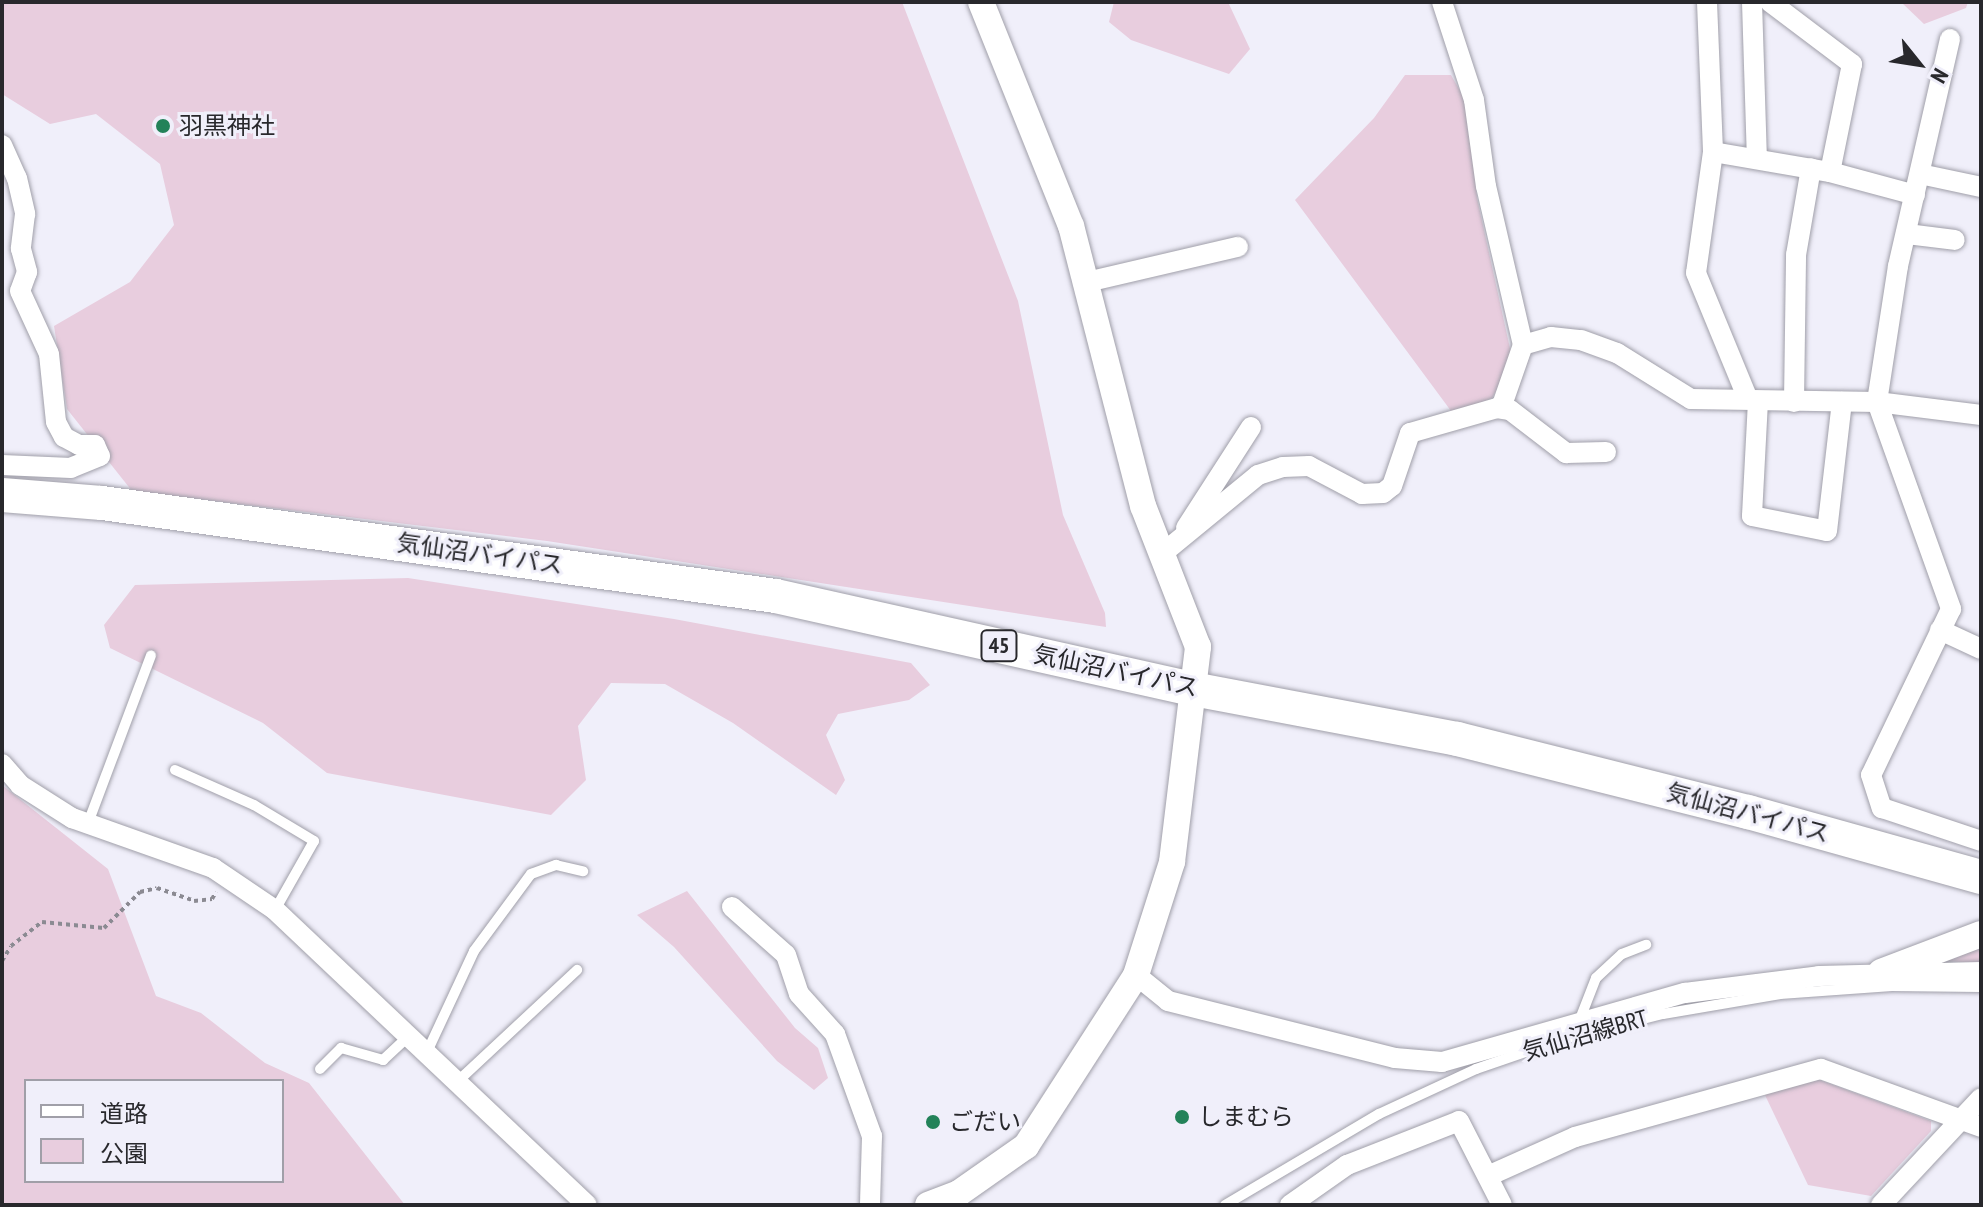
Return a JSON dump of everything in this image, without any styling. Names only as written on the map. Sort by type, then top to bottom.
[{"type":"highway","name":"気仙沼バイパス","points":[[2,495],[102,503],[776,596],[1193,689],[1457,739],[1748,812],[1981,877]]},
{"type":"street","points":[[928,1205],[959,1193],[1026,1146],[1136,975],[1172,862],[1198,647],[1172,546],[1143,506],[1071,226],[981,2]]},
{"type":"street","points":[[1442,2],[1474,100],[1486,186],[1523,345],[1501,408]]},
{"type":"street","points":[[1707,2],[1713,152],[1696,273],[1753,400],[1752,516],[1827,531],[1842,402]]},
{"type":"street","points":[[1752,2],[1757,157]]},
{"type":"street","points":[[1770,2],[1852,64],[1796,255],[1794,402]]},
{"type":"street","points":[[1950,39],[1907,234],[1877,402],[1951,609],[1871,775],[1882,808],[1981,841]]},
{"type":"street","points":[[2,145],[17,178],[25,214],[21,249],[27,272],[20,291],[49,354],[56,422],[64,437],[79,445],[95,445],[100,456],[71,468],[2,465]]},
{"type":"street","points":[[1713,152],[1820,170],[1915,195]]},
{"type":"street","points":[[1920,174],[1981,187]]},
{"type":"street","points":[[1907,234],[1955,240]]},
{"type":"street","points":[[1087,282],[1238,247]]},
{"type":"street","points":[[1523,345],[1551,337],[1581,340],[1617,353],[1691,399],[1877,402],[1981,415]]},
{"type":"street","points":[[1172,546],[1258,475],[1283,467],[1309,466],[1362,494],[1383,493],[1392,486],[1410,433],[1501,408]]},
{"type":"street","points":[[1501,408],[1566,453],[1606,452]]},
{"type":"street","points":[[1172,546],[1251,427]]},
{"type":"street","points":[[1940,630],[1981,649]]},
{"type":"street","points":[[2,764],[20,785],[88,823],[225,876],[275,910],[587,1205]]},
{"type":"street","points":[[732,907],[786,955],[799,994],[835,1034],[872,1136],[870,1205]]},
{"type":"street","points":[[1881,972],[1981,934]]},
{"type":"street","points":[[1136,975],[1168,1001],[1417,1061],[1472,1056],[1580,1019],[1685,993],[1881,972],[1981,972]]},
{"type":"street","points":[[1488,1176],[1575,1137],[1821,1069],[1981,1127]]},
{"type":"street","points":[[1881,1205],[1957,1119],[1981,1098]]},
{"type":"street","points":[[1290,1205],[1347,1165],[1459,1121],[1502,1205]]},
{"type":"lane","points":[[88,823],[151,655]]},
{"type":"lane","points":[[175,770],[254,805],[314,841],[275,910]]},
{"type":"lane","points":[[427,1052],[474,951],[531,874],[556,865],[583,871]]},
{"type":"lane","points":[[1580,1019],[1596,978],[1622,954],[1646,945]]},
{"type":"lane","points":[[458,1081],[577,970]]},
{"type":"lane","name":"気仙沼線BRT","points":[[1225,1205],[1379,1114],[1476,1069],[1560,1040],[1663,1014],[1780,994],[1892,986],[1981,987]]},
{"type":"lane","points":[[320,1069],[341,1048],[383,1060],[410,1035]]},
{"type":"path","points":[[2,961],[11,946],[42,922],[104,928],[140,892],[157,888],[194,901],[212,899],[225,876]]},
{"type":"green space","points":[[2,2],[902,2],[1018,301],[1063,515],[1105,613],[1106,627],[547,541],[132,491],[67,409],[54,326],[130,282],[174,225],[160,164],[96,114],[50,124],[2,94]]},
{"type":"green space","points":[[1114,2],[1228,2],[1250,49],[1229,74],[1131,40],[1109,22]]},
{"type":"green space","points":[[1901,2],[1968,2],[1966,8],[1924,24]]},
{"type":"green space","points":[[1405,75],[1451,75],[1467,103],[1477,198],[1513,362],[1492,398],[1454,415],[1295,200],[1374,118]]},
{"type":"green space","points":[[408,578],[674,619],[911,663],[930,685],[909,700],[838,714],[826,735],[845,780],[836,795],[733,723],[665,684],[611,683],[578,726],[586,780],[551,815],[327,773],[263,723],[110,648],[104,625],[135,585]]},
{"type":"green space","points":[[2,785],[108,869],[156,996],[201,1013],[265,1063],[309,1083],[405,1205],[2,1205]]},
{"type":"green space","points":[[687,891],[795,1028],[818,1048],[828,1078],[814,1090],[777,1061],[674,947],[637,915]]},
{"type":"green space","points":[[1981,949],[1981,963],[1943,961],[1943,953]]},
{"type":"green space","points":[[1817,1079],[1931,1121],[1931,1131],[1871,1196],[1808,1185],[1764,1093]]},
{"type":"place","name":"羽黒神社","points":[[163,126]]},
{"type":"place","name":"しまむら","points":[[1182,1117]]},
{"type":"place","name":"ごだい","points":[[933,1122]]}]
